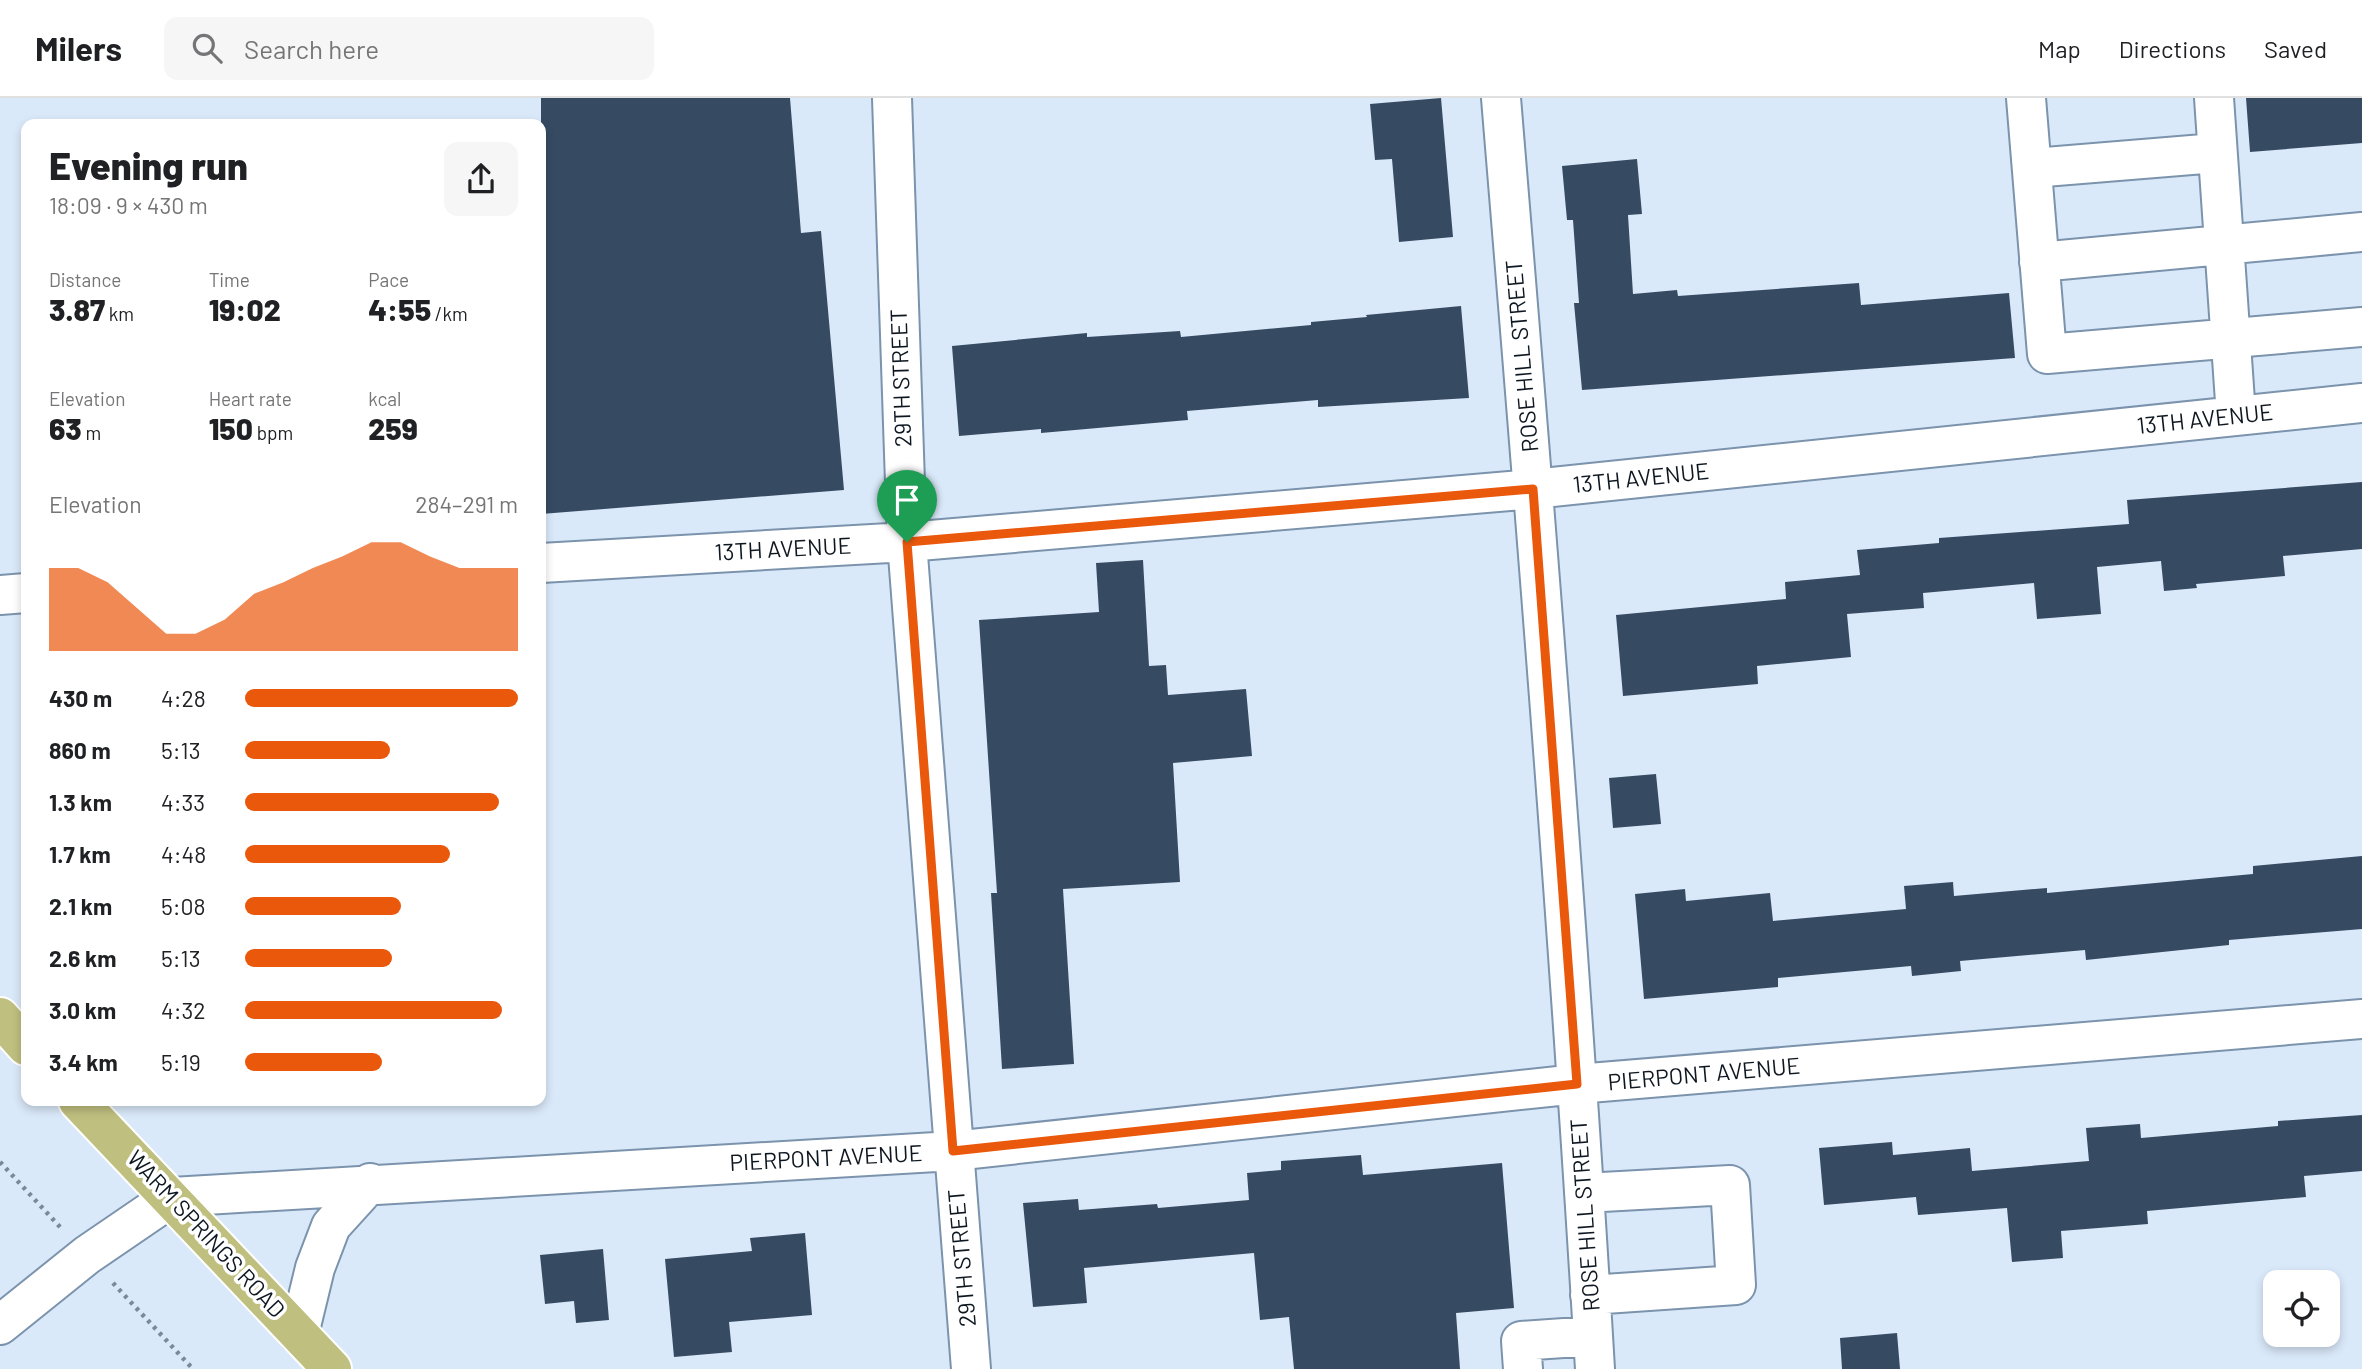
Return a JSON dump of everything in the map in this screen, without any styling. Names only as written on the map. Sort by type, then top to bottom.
[{"type":"main road","points":[[0,1017],[21,1040]]},
{"type":"main road","name":"WARM SPRINGS ROAD","points":[[83,1106],[172,1197],[332,1369]]},
{"type":"street","name":"29TH STREET","points":[[892,98],[907,542],[971,1369]]},
{"type":"street","name":"ROSE HILL STREET","points":[[1501,98],[1533,489],[1594,1352]]},
{"type":"street","points":[[2026,98],[2047,354],[2362,327]]},
{"type":"street","points":[[2214,98],[2236,416]]},
{"type":"street","points":[[2032,168],[2217,153]]},
{"type":"street","points":[[2039,262],[2362,232]]},
{"type":"street","name":"13TH AVENUE","points":[[546,563],[907,542],[1533,489],[2362,403]]},
{"type":"street","points":[[0,595],[21,593]]},
{"type":"street","name":"PIERPONT AVENUE","points":[[172,1197],[370,1183],[953,1151],[1577,1084],[2362,1019]]},
{"type":"street","points":[[299,1334],[315,1268],[331,1226],[370,1183]]},
{"type":"street","points":[[1584,1193],[1730,1185],[1736,1285],[1590,1295]]},
{"type":"street","points":[[0,1325],[87,1255],[172,1197]]},
{"type":"street","points":[[1523,1369],[1521,1341],[1594,1352]]},
{"type":"building","points":[[541,98],[790,98],[801,233],[821,231],[844,490],[546,514],[546,119],[541,119]]},
{"type":"building","points":[[1441,98],[1453,237],[1399,242],[1392,159],[1375,160],[1370,104]]},
{"type":"building","points":[[2246,98],[2362,98],[2362,143],[2250,152]]},
{"type":"building","points":[[1637,159],[1642,214],[1628,215],[1633,294],[1677,290],[1678,296],[1859,283],[1861,305],[2009,293],[2015,358],[1582,390],[1574,303],[1579,303],[1573,220],[1567,220],[1562,166]]},
{"type":"building","points":[[1461,306],[1469,398],[1318,407],[1318,400],[1187,411],[1188,420],[1041,433],[1041,429],[959,436],[952,346],[1087,333],[1087,337],[1180,331],[1181,337],[1311,325],[1311,322],[1367,317],[1366,315]]},
{"type":"building","points":[[2362,482],[2362,549],[2283,556],[2285,576],[2196,584],[2197,588],[2164,591],[2161,561],[2097,567],[2101,614],[2037,619],[2034,583],[1923,593],[1924,608],[1847,614],[1851,657],[1757,666],[1758,684],[1623,696],[1616,615],[1786,599],[1785,582],[1860,575],[1857,550],[1939,543],[1939,538],[2129,524],[2127,500]]},
{"type":"building","points":[[1143,560],[1149,666],[1166,665],[1168,695],[1246,689],[1252,756],[1173,763],[1180,882],[1063,889],[1074,1064],[1002,1069],[991,893],[997,893],[979,620],[1099,612],[1096,563]]},
{"type":"building","points":[[1656,774],[1661,824],[1613,828],[1609,778]]},
{"type":"building","points":[[2362,856],[2362,929],[2229,940],[2229,945],[2086,960],[2085,950],[1960,961],[1961,971],[1912,976],[1911,966],[1778,978],[1778,987],[1644,999],[1635,894],[1685,889],[1686,901],[1770,893],[1773,921],[1906,909],[1904,886],[1953,882],[1954,896],[2047,888],[2047,893],[2253,874],[2253,866]]},
{"type":"building","points":[[2362,1115],[2362,1171],[2304,1176],[2306,1197],[2147,1211],[2148,1224],[2061,1231],[2063,1258],[2012,1262],[2007,1208],[1918,1215],[1916,1197],[1824,1205],[1819,1148],[1892,1142],[1893,1155],[1970,1148],[1972,1171],[2089,1161],[2086,1128],[2140,1124],[2141,1138],[2278,1126],[2278,1121]]},
{"type":"building","points":[[1361,1155],[1363,1175],[1502,1163],[1514,1308],[1456,1313],[1460,1369],[1294,1369],[1289,1317],[1260,1320],[1254,1253],[1084,1268],[1087,1303],[1033,1307],[1023,1203],[1078,1199],[1079,1210],[1157,1204],[1158,1208],[1249,1200],[1247,1173],[1281,1170],[1281,1161]]},
{"type":"building","points":[[805,1233],[812,1315],[729,1322],[732,1352],[674,1357],[665,1259],[752,1251],[750,1238]]},
{"type":"building","points":[[603,1249],[609,1320],[576,1323],[574,1301],[545,1304],[540,1255]]},
{"type":"building","points":[[1897,1333],[1900,1369],[1842,1369],[1840,1338]]},
{"type":"route","points":[[1533,489],[1577,1084],[953,1151],[907,542],[1533,489]]}]
